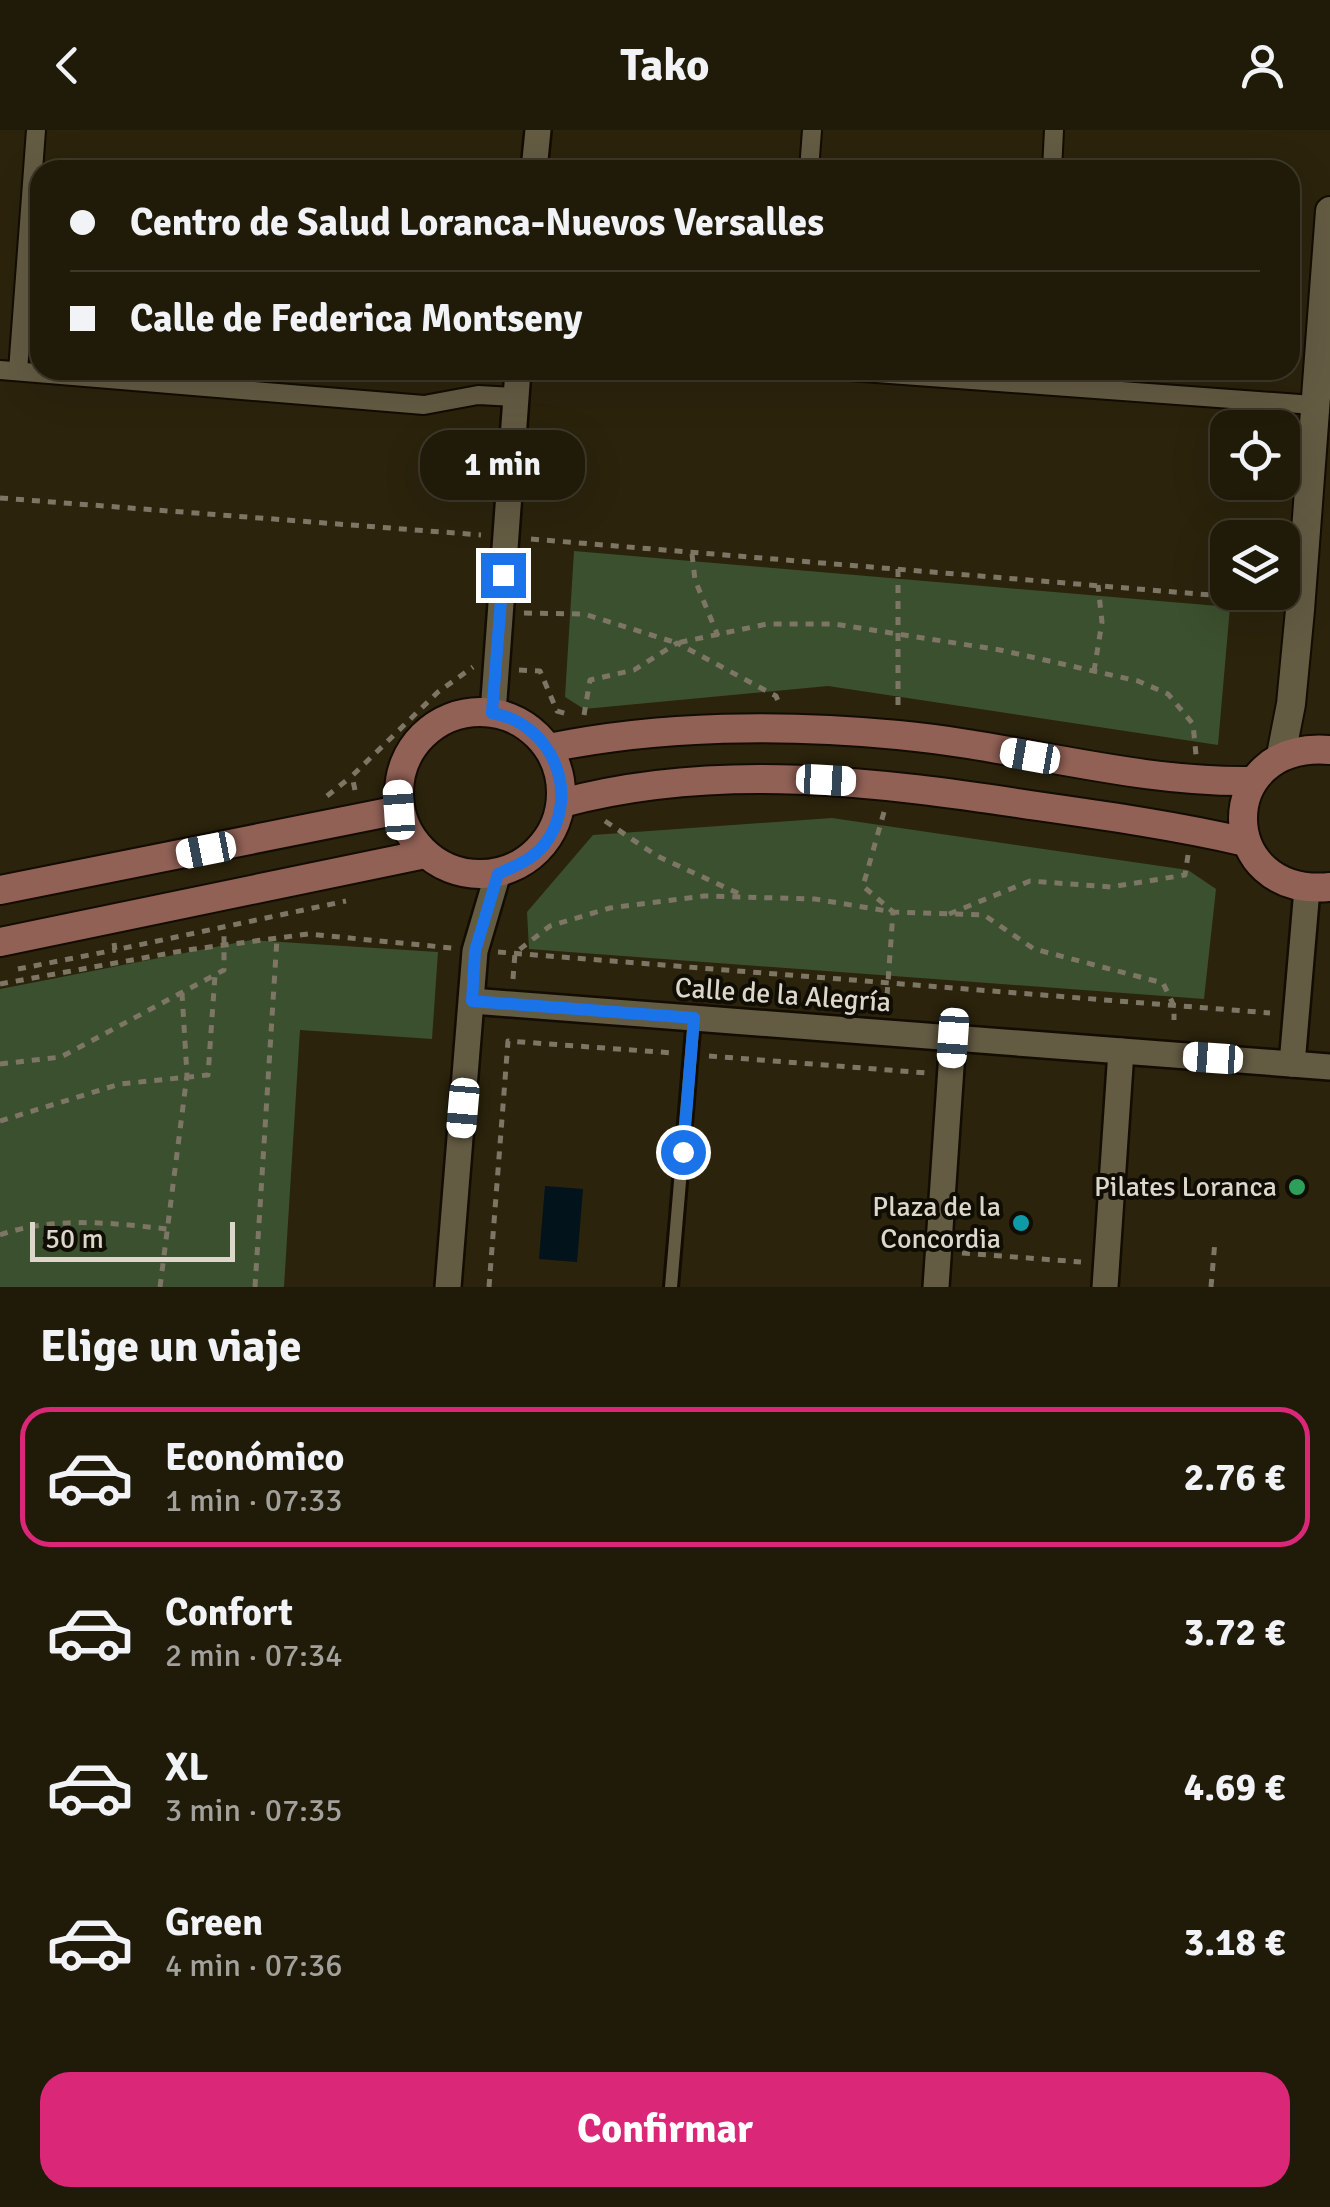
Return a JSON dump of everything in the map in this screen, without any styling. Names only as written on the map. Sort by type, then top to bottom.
[{"type":"main road","points":[[480,711],[492,713],[530,727],[549,748],[562,786],[562,803],[545,844],[525,862],[498,874],[470,874],[442,866],[425,854],[404,825],[398,786],[405,760],[418,739],[441,721],[480,711]]},
{"type":"main road","points":[[549,748],[727,730],[899,735],[1198,782],[1252,781]]},
{"type":"main road","points":[[1318,888],[1286,886],[1270,875],[1246,842],[1242,823],[1252,781],[1281,755],[1306,748],[1330,750]]},
{"type":"main road","points":[[562,803],[625,786],[792,778],[892,784],[1192,829],[1246,842]]},
{"type":"main road","points":[[0,890],[399,810]]},
{"type":"main road","points":[[0,942],[425,854]]},
{"type":"street","points":[[33,160],[36,130]]},
{"type":"street","points":[[535,160],[538,130]]},
{"type":"street","points":[[810,160],[812,130]]},
{"type":"street","points":[[1052,160],[1054,130]]},
{"type":"street","points":[[9,371],[30,184]]},
{"type":"street","points":[[1281,755],[1300,610],[1330,211]]},
{"type":"street","points":[[119,380],[424,405],[478,395],[516,397]]},
{"type":"street","points":[[492,713],[517,380]]},
{"type":"street","points":[[1058,380],[1313,405]]},
{"type":"street","points":[[448,1287],[475,951],[498,874]]},
{"type":"street","points":[[1292,1064],[1296,1015],[1318,888]]},
{"type":"street","name":"Calle de la Alegría","points":[[472,1001],[1330,1067]]},
{"type":"street","points":[[936,1287],[953,1038]]},
{"type":"street","points":[[1105,1287],[1121,1051]]},
{"type":"lane","points":[[671,1287],[694,1018]]},
{"type":"path","points":[[0,498],[1210,594]]},
{"type":"path","points":[[692,552],[695,580],[718,636]]},
{"type":"path","points":[[1094,672],[1102,622],[1098,586]]},
{"type":"path","points":[[500,613],[584,614],[677,643],[767,624],[834,624],[1000,650],[1094,672],[1168,694],[1192,724],[1198,782]]},
{"type":"path","points":[[949,914],[1030,881],[1111,887],[1185,875],[1192,829]]},
{"type":"path","points":[[510,1004],[515,953],[550,926],[610,908],[704,896],[815,899],[892,912],[984,916],[1034,949],[1162,984],[1174,1006],[1174,1020]]},
{"type":"path","points":[[0,1064],[61,1057],[224,970],[224,930]]},
{"type":"path","points":[[0,984],[224,944],[308,934],[475,951],[1296,1015]]},
{"type":"path","points":[[255,1287],[277,938]]},
{"type":"path","points":[[0,972],[115,950]]},
{"type":"path","points":[[0,1121],[120,1084],[208,1075],[215,975]]},
{"type":"path","points":[[160,1287],[187,1075],[182,993]]},
{"type":"path","points":[[490,1287],[508,1041],[950,1075]]},
{"type":"path","points":[[0,1235],[18,1229],[97,1222],[168,1228]]},
{"type":"path","points":[[1211,1287],[1214,1241]]},
{"type":"path","points":[[950,1252],[1090,1263]]},
{"type":"green space","points":[[574,551],[1230,610],[1218,745],[828,686],[584,709],[565,697]]},
{"type":"green space","points":[[832,818],[1188,870],[1216,889],[1204,999],[529,949],[527,912],[593,835]]},
{"type":"green space","points":[[251,940],[438,952],[432,1039],[300,1030],[284,1287],[0,1287],[0,989]]},
{"type":"shaded area","points":[[545,1186],[583,1189],[577,1262],[539,1259]]},
{"type":"place","name":"Pilates Loranca","points":[[1297,1187]]},
{"type":"place","name":"Plaza de la Concordia","points":[[1021,1223]]},
{"type":"route","points":[[503,575],[492,713],[530,727],[549,748],[562,786],[562,803],[545,844],[525,862],[498,874],[475,951],[472,1001],[694,1018],[683,1152]]}]
